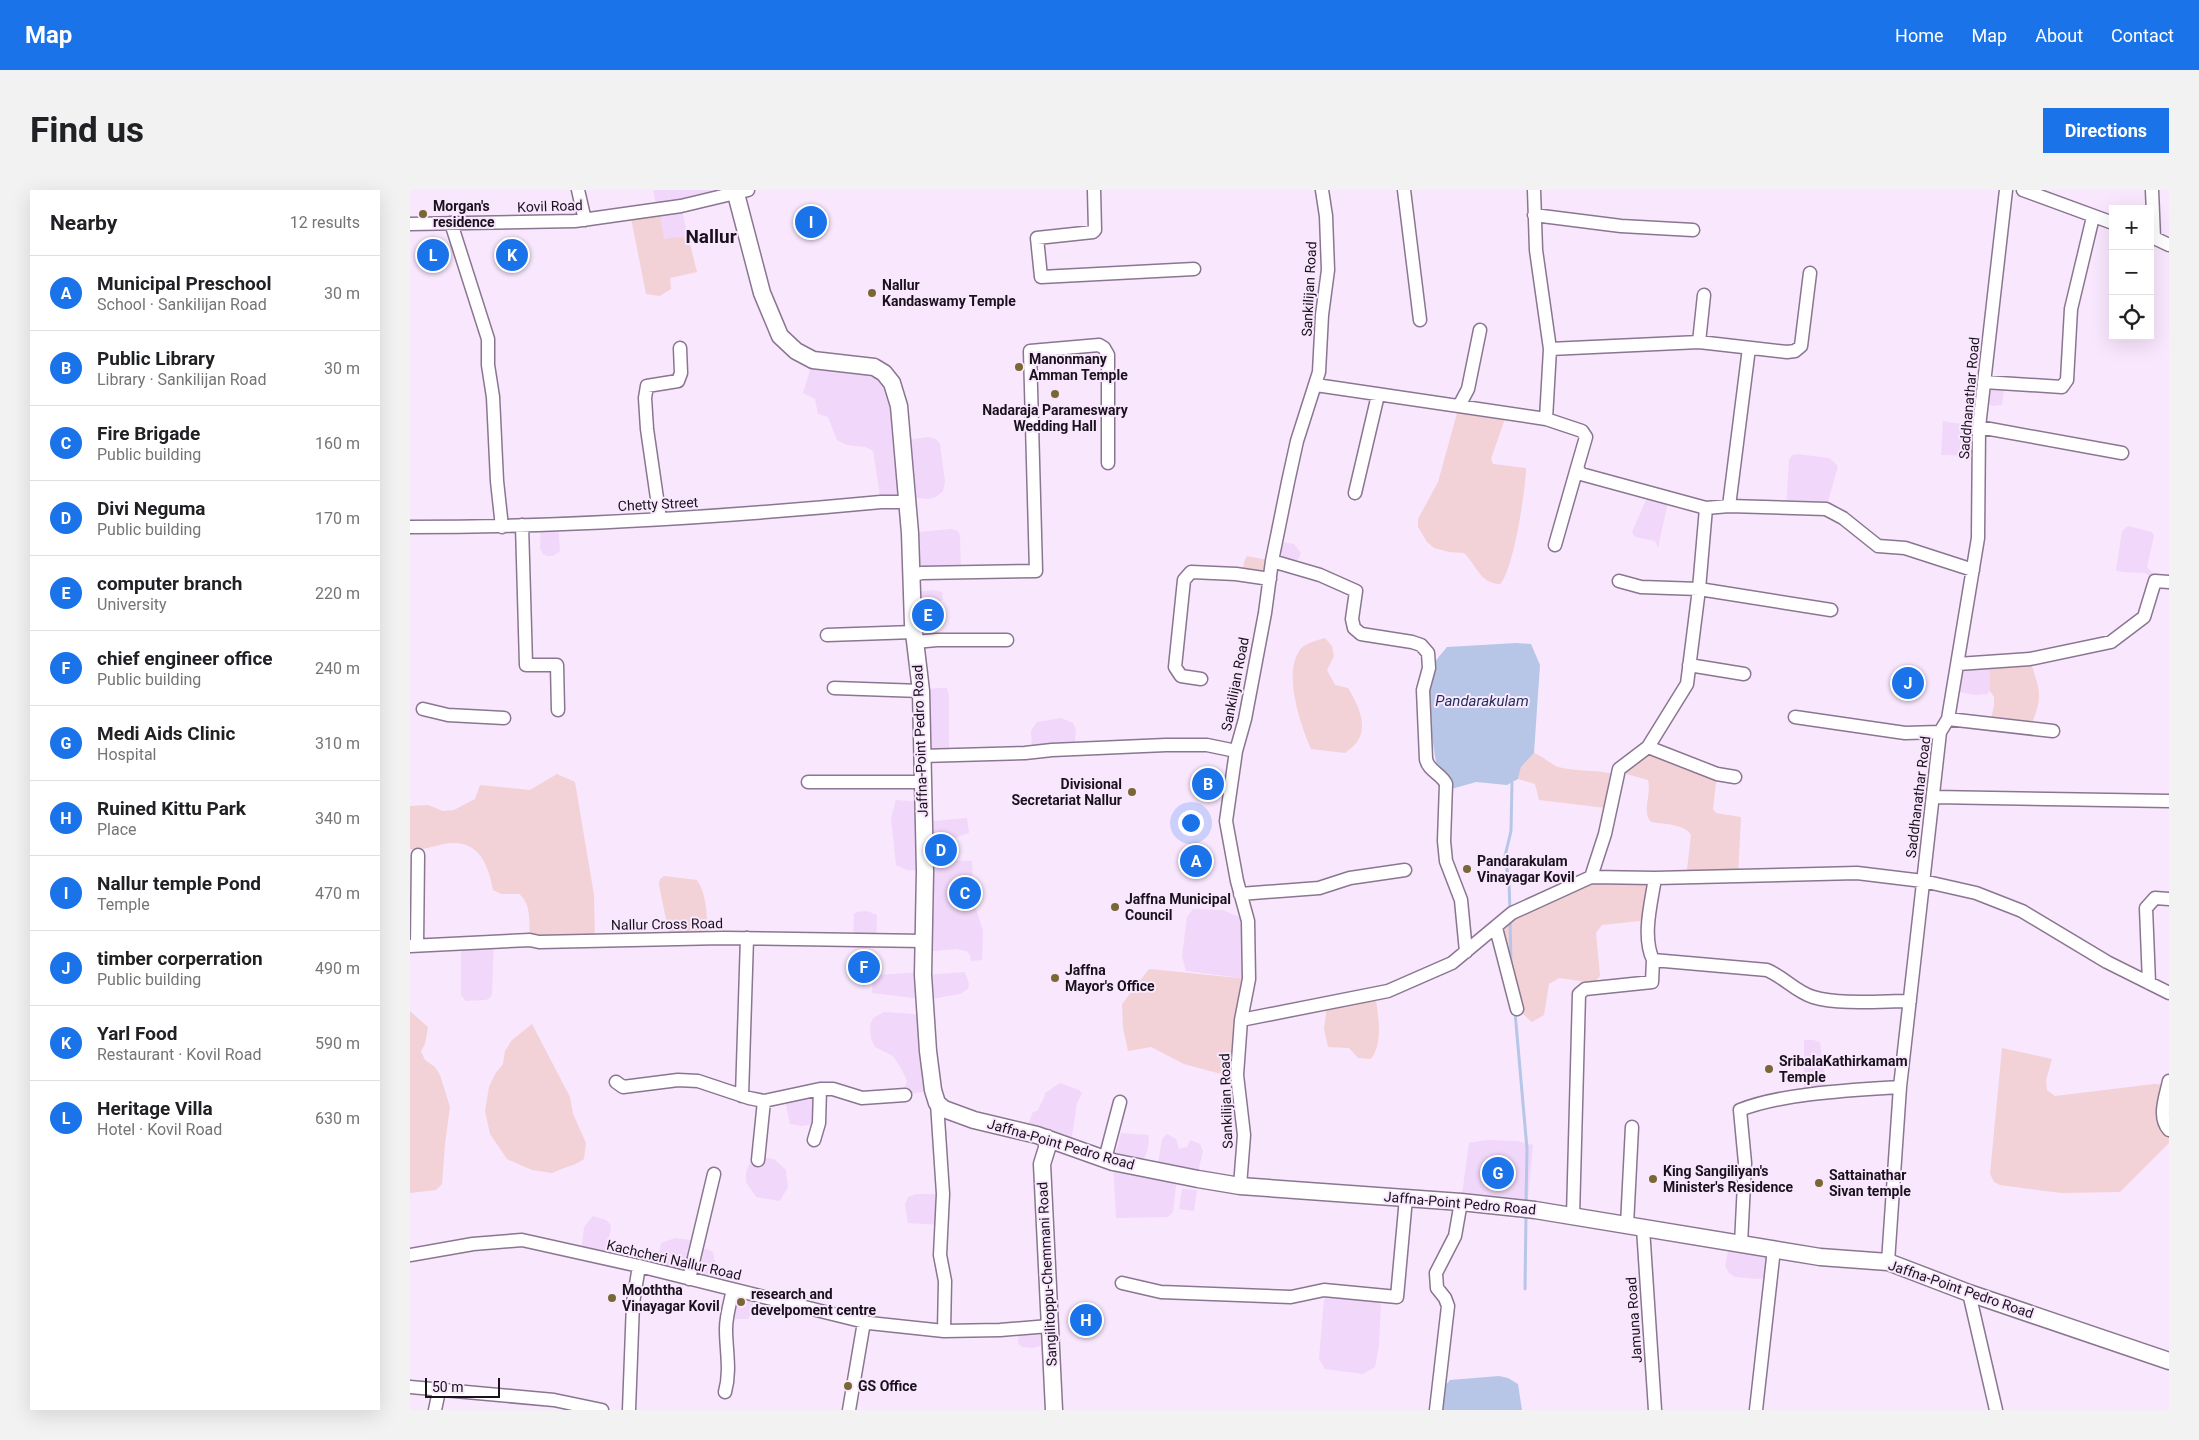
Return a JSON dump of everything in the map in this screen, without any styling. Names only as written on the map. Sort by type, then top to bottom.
[{"type":"main road","name":"Jaffna-Point Pedro Road","points":[[740,191],[762,293],[780,336],[796,351],[813,360],[874,367],[884,372],[892,383],[900,406],[908,502],[914,637],[921,690],[923,975],[928,1051],[933,1090],[938,1103],[944,1109],[974,1120],[1047,1138],[1105,1159],[1176,1176],[1240,1186],[1461,1202],[1573,1216],[1820,1257],[1888,1262],[1969,1293],[2169,1361]]},
{"type":"main road","name":"Sangilitoppu-Chemmani Road","points":[[1047,1138],[1042,1164],[1054,1410]]},
{"type":"street","points":[[578,190],[585,220]]},
{"type":"street","points":[[1094,190],[1095,230],[1093,232],[1037,238],[1041,276],[1194,269]]},
{"type":"street","name":"Sankilijan Road","points":[[1240,1186],[1244,1135],[1238,1075],[1242,1020],[1249,979],[1248,921],[1240,894],[1226,821],[1236,751],[1245,719],[1272,562],[1297,441],[1319,372],[1322,315],[1328,270],[1326,216],[1322,190]]},
{"type":"street","points":[[1404,190],[1420,320]]},
{"type":"street","points":[[1534,190],[1536,250],[1550,349],[1546,420]]},
{"type":"street","name":"Saddhanathar Road","points":[[1888,1262],[1900,1087],[1940,732],[1948,719],[1978,538],[1979,427],[2006,190]]},
{"type":"street","points":[[2024,190],[2109,222]]},
{"type":"street","points":[[2024,190],[2109,222]]},
{"type":"street","points":[[2152,190],[2152,205]]},
{"type":"street","name":"Kovil Road","points":[[410,224],[585,220],[680,206],[740,191]]},
{"type":"street","points":[[1534,215],[1621,226],[1693,230]]},
{"type":"street","points":[[1984,382],[2062,387],[2067,380],[2070,309],[2094,217]]},
{"type":"street","points":[[450,223],[488,339],[488,365],[493,397],[497,481],[502,527]]},
{"type":"street","points":[[2154,238],[2169,245]]},
{"type":"street","points":[[1550,349],[1699,342],[1787,352],[1795,351],[1800,346],[1810,273]]},
{"type":"street","points":[[1699,342],[1704,295]]},
{"type":"street","points":[[1460,406],[1468,389],[1480,330]]},
{"type":"street","points":[[912,575],[922,573],[1036,571],[1030,351],[1091,346],[1104,348],[1108,355],[1108,463]]},
{"type":"street","points":[[660,519],[647,429],[645,398],[647,386],[678,381],[682,373],[680,348]]},
{"type":"street","points":[[1728,506],[1749,348]]},
{"type":"street","points":[[1316,385],[1546,420],[1582,431],[1586,437],[1555,545]]},
{"type":"street","points":[[1355,493],[1378,395]]},
{"type":"street","points":[[1979,427],[2122,453]]},
{"type":"street","points":[[1577,468],[1581,474],[1706,508],[1728,506],[1826,509],[1843,518],[1878,546],[1905,548],[1973,570]]},
{"type":"street","name":"Chetty Street","points":[[410,527],[502,527],[758,514],[881,502],[908,502]]},
{"type":"street","points":[[1591,877],[1605,834],[1619,769],[1648,747],[1687,684],[1699,589],[1706,508]]},
{"type":"street","points":[[522,525],[526,665],[557,665],[558,710]]},
{"type":"street","points":[[1272,562],[1320,575],[1356,591],[1352,618],[1354,628],[1361,634],[1412,642],[1421,646],[1428,653],[1429,668],[1423,690],[1426,759],[1430,768],[1444,779],[1446,784],[1444,841],[1446,861],[1461,900],[1466,952]]},
{"type":"street","points":[[1200,679],[1181,676],[1175,667],[1184,580],[1191,572],[1236,574],[1270,580]]},
{"type":"street","points":[[1619,581],[1641,587],[1699,589],[1830,610]]},
{"type":"street","points":[[1958,664],[2030,659],[2111,642],[2144,617],[2155,581],[2169,582]]},
{"type":"street","points":[[828,634],[914,637],[937,640],[1007,640]]},
{"type":"street","points":[[1689,664],[1744,674]]},
{"type":"street","points":[[834,688],[921,690]]},
{"type":"street","points":[[423,709],[448,715],[504,718]]},
{"type":"street","points":[[1795,717],[1905,734],[1940,732]]},
{"type":"street","points":[[1948,719],[2053,731]]},
{"type":"street","points":[[922,756],[1207,744],[1236,751]]},
{"type":"street","points":[[1648,747],[1717,774],[1735,778]]},
{"type":"street","points":[[808,782],[923,782]]},
{"type":"street","points":[[1934,797],[2169,801]]},
{"type":"street","points":[[413,946],[418,855]]},
{"type":"street","points":[[1240,894],[1319,888],[1350,878],[1405,870]]},
{"type":"street","points":[[1242,1020],[1388,991],[1452,963],[1512,913],[1591,877],[1655,878],[1857,873],[1923,881],[1976,893],[2022,911],[2107,962],[2169,993]]},
{"type":"street","points":[[1573,1216],[1579,994],[1585,989],[1652,982],[1653,960],[1648,949],[1648,940],[1655,878]]},
{"type":"street","points":[[2150,983],[2146,908],[2155,898],[2169,899]]},
{"type":"street","points":[[1496,928],[1517,1009]]},
{"type":"street","points":[[742,1096],[746,938]]},
{"type":"street","name":"Nallur Cross Road","points":[[413,946],[530,940],[539,942],[746,938],[924,941]]},
{"type":"street","points":[[1653,960],[1767,970],[1781,976],[1800,991],[1814,997],[1831,1000],[1910,1001]]},
{"type":"street","points":[[616,1082],[623,1087],[678,1080],[698,1081],[742,1096],[764,1101],[820,1089],[833,1089],[862,1098],[905,1095]]},
{"type":"street","points":[[2169,1081],[2163,1114],[2164,1122],[2169,1130]]},
{"type":"street","points":[[1741,1244],[1744,1163],[1740,1110],[1755,1104],[1786,1099],[1900,1087]]},
{"type":"street","points":[[814,1140],[819,1123],[820,1089]]},
{"type":"street","points":[[758,1160],[764,1101]]},
{"type":"street","points":[[1105,1159],[1120,1102]]},
{"type":"street","points":[[938,1103],[943,1194],[940,1255],[945,1281],[944,1331]]},
{"type":"street","points":[[1627,1225],[1632,1127]]},
{"type":"street","points":[[689,1279],[714,1174]]},
{"type":"street","points":[[1122,1283],[1161,1292],[1291,1297],[1324,1290],[1397,1297],[1406,1198]]},
{"type":"street","points":[[1436,1410],[1448,1306],[1445,1298],[1437,1288],[1436,1272],[1455,1236],[1461,1202]]},
{"type":"street","name":"Jamuna Road","points":[[1643,1228],[1655,1410]]},
{"type":"street","name":"Kachcheri Nallur Road","points":[[410,1255],[474,1244],[522,1240],[639,1266],[864,1322],[944,1331],[1000,1330],[1049,1326]]},
{"type":"street","points":[[1756,1410],[1774,1249]]},
{"type":"street","points":[[629,1410],[633,1302],[639,1266]]},
{"type":"street","points":[[725,1392],[728,1381],[729,1359],[726,1330],[733,1290]]},
{"type":"street","points":[[1969,1293],[1996,1410]]},
{"type":"street","points":[[849,1410],[864,1322]]},
{"type":"street","points":[[410,1387],[554,1400],[602,1410]]},
{"type":"street","points":[[436,1410],[439,1391]]},
{"type":"shaded area","points":[[653,190],[735,190],[681,206],[688,236],[665,240]]},
{"type":"shaded area","points":[[659,210],[664,239],[688,236],[697,272],[670,278],[671,289],[660,296],[646,294],[630,213]]},
{"type":"shaded area","points":[[813,360],[884,373],[903,444],[914,439],[928,437],[936,439],[940,444],[945,481],[943,491],[936,497],[929,499],[908,497],[881,502],[873,451],[865,447],[847,445],[837,440],[828,417],[818,414],[815,399],[803,393]]},
{"type":"shaded area","points":[[1984,382],[2005,384],[2002,405],[1993,406],[1982,402]]},
{"type":"shaded area","points":[[1459,406],[1507,413],[1491,459],[1493,464],[1526,468],[1524,493],[1514,548],[1510,564],[1500,584],[1488,581],[1483,577],[1464,553],[1434,548],[1427,542],[1418,527],[1418,519],[1438,482]]},
{"type":"shaded area","points":[[1943,421],[1979,427],[1978,456],[1941,455]]},
{"type":"shaded area","points":[[1792,455],[1829,458],[1838,466],[1826,509],[1786,508],[1789,460]]},
{"type":"shaded area","points":[[1644,490],[1669,497],[1658,548],[1655,541],[1635,537],[1632,532],[1646,500]]},
{"type":"shaded area","points":[[558,524],[560,551],[553,556],[547,556],[543,554],[540,548],[541,525]]},
{"type":"shaded area","points":[[2128,526],[2152,532],[2154,536],[2147,567],[2160,580],[2156,581],[2145,573],[2116,570],[2122,531]]},
{"type":"shaded area","points":[[951,529],[958,531],[960,536],[961,573],[912,575],[910,533]]},
{"type":"shaded area","points":[[1280,542],[1294,544],[1301,553],[1296,563],[1272,561]]},
{"type":"shaded area","points":[[1247,556],[1272,561],[1270,579],[1242,576]]},
{"type":"shaded area","points":[[933,590],[942,592],[943,600],[938,602],[944,611],[942,619],[938,623],[937,640],[915,642],[912,592]]},
{"type":"shaded area","points":[[1325,638],[1332,646],[1334,656],[1327,670],[1335,685],[1348,688],[1358,707],[1362,721],[1362,728],[1357,742],[1345,753],[1311,749],[1299,715],[1293,688],[1294,663],[1298,653],[1313,641]]},
{"type":"shaded area","points":[[2030,659],[2038,687],[2039,701],[2030,728],[1990,724],[1994,697],[1990,691],[1990,662]]},
{"type":"shaded area","points":[[1990,662],[1990,691],[1987,694],[1976,695],[1953,691],[1958,664]]},
{"type":"shaded area","points":[[947,688],[949,696],[949,751],[922,756],[921,691]]},
{"type":"shaded area","points":[[1061,718],[1073,723],[1076,730],[1074,749],[1032,752],[1031,731],[1037,722]]},
{"type":"shaded area","points":[[1648,747],[1717,774],[1713,809],[1716,813],[1741,817],[1738,876],[1686,878],[1691,835],[1688,831],[1679,827],[1651,822],[1647,813],[1648,780],[1623,773]]},
{"type":"shaded area","points":[[1534,753],[1558,767],[1617,775],[1606,808],[1539,800],[1535,784],[1518,779],[1521,767]]},
{"type":"shaded area","points":[[557,774],[575,782],[594,895],[595,941],[530,940],[528,909],[523,898],[519,894],[501,894],[493,890],[484,862],[473,849],[465,845],[456,843],[424,849],[410,849],[410,806],[428,805],[443,811],[454,810],[475,799],[480,785],[530,790]]},
{"type":"shaded area","points":[[896,800],[923,802],[923,822],[967,818],[969,833],[951,839],[924,840],[925,860],[972,861],[974,903],[983,931],[982,960],[971,961],[970,955],[966,951],[956,949],[924,952],[924,871],[907,870],[896,865],[891,818]]},
{"type":"shaded area","points":[[1191,851],[1202,852],[1200,870],[1190,869]]},
{"type":"shaded area","points":[[664,876],[697,880],[701,886],[705,901],[707,938],[670,939],[659,885],[660,879]]},
{"type":"shaded area","points":[[1591,877],[1655,878],[1649,920],[1602,925],[1596,933],[1600,976],[1594,983],[1559,978],[1549,984],[1544,1015],[1532,1022],[1517,1009],[1496,928]]},
{"type":"shaded area","points":[[1193,909],[1223,910],[1248,921],[1249,979],[1186,971],[1182,956],[1187,917]]},
{"type":"shaded area","points":[[867,911],[877,915],[876,941],[853,940],[854,914]]},
{"type":"shaded area","points":[[494,942],[492,993],[490,998],[466,1001],[461,995],[461,943]]},
{"type":"shaded area","points":[[1149,969],[1249,979],[1237,1075],[1217,1073],[1184,1064],[1151,1047],[1128,1051],[1123,1028],[1122,1004]]},
{"type":"shaded area","points":[[923,972],[924,975],[965,972],[969,984],[968,989],[960,994],[926,1000],[925,995],[914,998],[872,993],[873,978],[878,975]]},
{"type":"shaded area","points":[[1375,994],[1379,1036],[1378,1044],[1371,1059],[1358,1058],[1349,1048],[1328,1047],[1324,1029],[1325,1004]]},
{"type":"shaded area","points":[[410,1011],[428,1027],[425,1044],[421,1051],[425,1060],[435,1067],[440,1075],[450,1107],[442,1184],[436,1190],[410,1193]]},
{"type":"shaded area","points":[[884,1012],[926,1015],[933,1090],[905,1095],[904,1090],[907,1081],[902,1070],[893,1056],[875,1047],[871,1039],[870,1025],[873,1018]]},
{"type":"shaded area","points":[[532,1024],[570,1097],[573,1114],[586,1143],[584,1159],[552,1173],[532,1170],[507,1159],[490,1134],[485,1111],[489,1087],[495,1074],[503,1064],[505,1051],[512,1040]]},
{"type":"shaded area","points":[[1804,1040],[1820,1042],[1827,1094],[1804,1096]]},
{"type":"shaded area","points":[[2002,1048],[2052,1059],[2046,1080],[2047,1090],[2055,1096],[2154,1084],[2168,1085],[2169,1143],[2120,1192],[2061,1193],[2000,1185],[1994,1182],[1990,1174]]},
{"type":"shaded area","points":[[1060,1083],[1082,1093],[1077,1103],[1072,1136],[1066,1145],[1025,1132],[1033,1112],[1037,1111],[1045,1093]]},
{"type":"shaded area","points":[[820,1089],[819,1123],[802,1126],[790,1124],[784,1096]]},
{"type":"shaded area","points":[[1121,1133],[1149,1135],[1148,1148],[1141,1167],[1157,1171],[1162,1139],[1167,1134],[1176,1139],[1179,1149],[1187,1147],[1190,1140],[1200,1144],[1203,1151],[1198,1172],[1177,1176],[1173,1212],[1168,1217],[1116,1218],[1113,1162]]},
{"type":"shaded area","points":[[1486,1140],[1517,1141],[1533,1145],[1527,1209],[1461,1202],[1469,1143]]},
{"type":"shaded area","points":[[766,1158],[774,1159],[786,1170],[788,1187],[780,1201],[756,1197],[746,1182],[746,1172],[750,1162]]},
{"type":"shaded area","points":[[1182,1189],[1197,1190],[1194,1211],[1179,1209]]},
{"type":"shaded area","points":[[916,1194],[943,1194],[943,1225],[908,1223],[905,1205],[908,1197]]},
{"type":"shaded area","points":[[593,1216],[606,1220],[610,1224],[611,1229],[604,1259],[581,1254],[584,1227]]},
{"type":"shaded area","points":[[675,1238],[698,1241],[696,1249],[707,1249],[713,1252],[716,1268],[711,1284],[656,1271],[661,1243]]},
{"type":"shaded area","points":[[1730,1242],[1774,1249],[1764,1278],[1735,1277],[1729,1273],[1725,1266]]},
{"type":"shaded area","name":"research and develpoment centre","points":[[733,1290],[753,1295],[753,1310],[748,1319],[730,1319]]},
{"type":"shaded area","points":[[1328,1294],[1379,1295],[1381,1302],[1379,1346],[1375,1367],[1363,1374],[1325,1369],[1319,1359],[1324,1300]]},
{"type":"shaded area","points":[[1041,1328],[1050,1343],[1033,1348],[1022,1347],[1018,1343],[1019,1329]]},
{"type":"water","points":[[821,211],[823,232],[802,234],[799,214]]},
{"type":"water","name":"Pandarakulam","points":[[1516,643],[1531,644],[1540,665],[1534,753],[1521,767],[1518,779],[1507,785],[1476,782],[1441,792],[1422,677],[1447,647]]},
{"type":"water","points":[[1499,1376],[1508,1378],[1518,1384],[1522,1410],[1441,1410],[1443,1388],[1450,1380]]},
{"type":"waterway","points":[[1510,911],[1509,882],[1505,856],[1511,831],[1512,783]]},
{"type":"waterway","points":[[1510,920],[1511,964]]},
{"type":"waterway","points":[[1515,1012],[1527,1149],[1526,1203]]},
{"type":"waterway","points":[[1525,1289],[1526,1214]]},
{"type":"place","name":"Morgan's residence","points":[[423,214]]},
{"type":"place","name":"Nallur temple Pond","points":[[811,222]]},
{"type":"place","name":"Heritage Villa","points":[[433,255]]},
{"type":"place","name":"Yarl Food","points":[[512,255]]},
{"type":"place","name":"Nallur Kandaswamy Temple","points":[[872,293]]},
{"type":"place","name":"Manonmany Amman Temple","points":[[1019,367]]},
{"type":"place","name":"Nadaraja Parameswary Wedding Hall","points":[[1055,394]]},
{"type":"place","name":"computer branch","points":[[928,615]]},
{"type":"place","name":"timber corperration","points":[[1908,683]]},
{"type":"place","name":"Public Library","points":[[1208,784]]},
{"type":"place","name":"Divisional Secretariat Nallur","points":[[1132,792]]},
{"type":"place","name":"Divi Neguma","points":[[941,850]]},
{"type":"place","name":"Municipal Preschool","points":[[1196,861]]},
{"type":"place","name":"Pandarakulam Vinayagar Kovil","points":[[1467,869]]},
{"type":"place","name":"Fire Brigade","points":[[965,893]]},
{"type":"place","name":"Jaffna Municipal Council","points":[[1115,907]]},
{"type":"place","name":"chief engineer office","points":[[864,967]]},
{"type":"place","name":"Jaffna Mayor's Office","points":[[1055,978]]},
{"type":"place","name":"SribalaKathirkamam Temple","points":[[1769,1069]]},
{"type":"place","name":"Medi Aids Clinic","points":[[1498,1173]]},
{"type":"place","name":"King Sangiliyan's Minister's Residence","points":[[1653,1179]]},
{"type":"place","name":"Sattainathar Sivan temple","points":[[1819,1183]]},
{"type":"place","name":"Mooththa Vinayagar Kovil","points":[[612,1298]]},
{"type":"place","name":"research and develpoment centre","points":[[741,1302]]},
{"type":"place","name":"Ruined Kittu Park","points":[[1086,1320]]},
{"type":"place","name":"GS Office","points":[[848,1386]]},
{"type":"district","name":"Nallur","points":[[711,236]]}]
